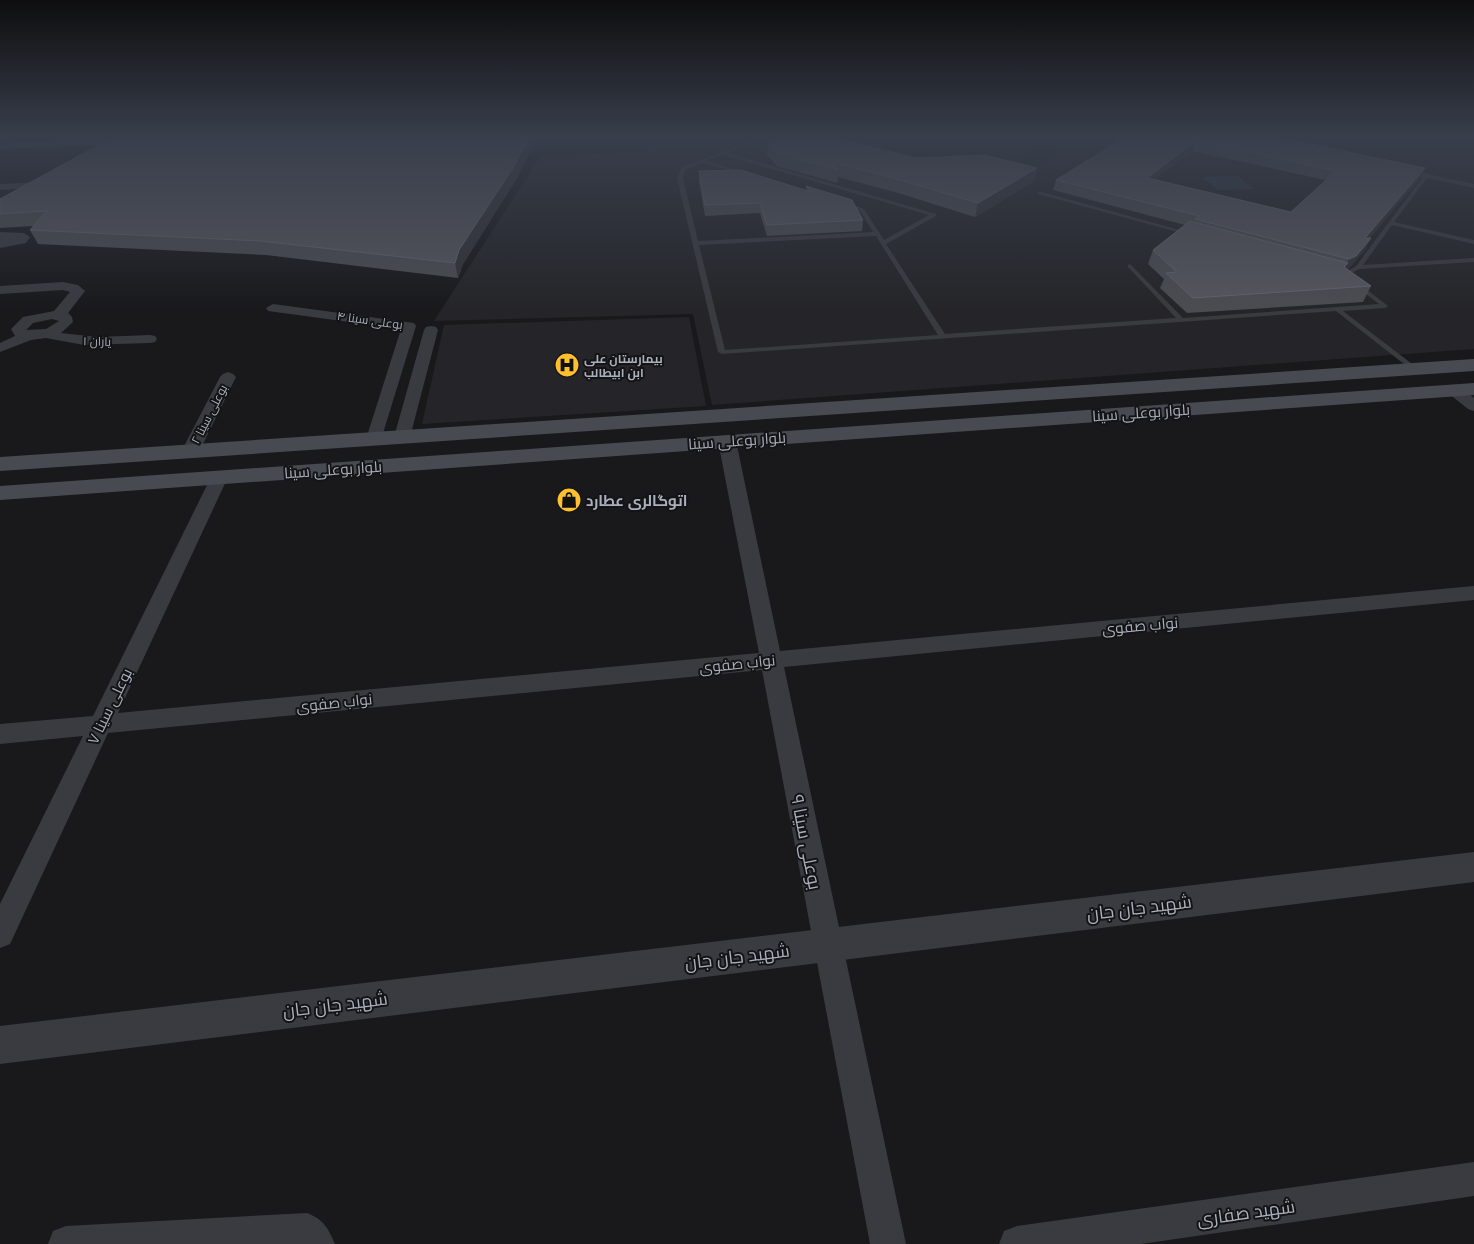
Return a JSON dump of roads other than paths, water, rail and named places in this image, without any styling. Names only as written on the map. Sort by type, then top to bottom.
[{"type":"main road","name":"بلوار بوعلی سینا","points":[[0,464],[190,452],[403,433],[1474,365]]},
{"type":"main road","name":"بلوار بوعلی سینا","points":[[0,493],[1464,390]]},
{"type":"main road","points":[[396,465],[403,433]]},
{"type":"main road","points":[[368,467],[376,435]]},
{"type":"street","points":[[0,236],[24,237],[16,242],[0,244]]},
{"type":"street","points":[[0,290],[63,286],[78,291],[71,302],[58,315]]},
{"type":"street","name":"بوعلی سینا ۴","points":[[273,308],[409,326],[376,435]]},
{"type":"street","points":[[0,333],[25,331],[45,333],[59,328],[66,322],[65,318],[58,315],[37,317],[25,331],[0,348]]},
{"type":"street","points":[[403,433],[431,330]]},
{"type":"street","name":"یاران ۱","points":[[45,333],[63,339],[101,342],[150,339]]},
{"type":"street","points":[[394,375],[419,374]]},
{"type":"street","name":"بوعلی سینا ۲","points":[[190,452],[228,377]]},
{"type":"street","points":[[1464,390],[1474,406]]},
{"type":"street","name":"بوعلی سینا ۹","points":[[727,441],[888,1244]]},
{"type":"street","name":"بوعلی سینا ۷","points":[[0,934],[219,478]]},
{"type":"street","name":"نواب صفوی","points":[[0,734],[1474,593]]},
{"type":"street","name":"شهید جان جان","points":[[0,1045],[1474,867]]},
{"type":"street","name":"شهید صفاری","points":[[1017,1244],[1474,1179]]},
{"type":"street","points":[[66,1244],[307,1232],[317,1244]]},
{"type":"lane","points":[[684,194],[722,352],[1385,306],[1344,275],[1335,272]]},
{"type":"lane","points":[[863,194],[934,215],[883,243]]},
{"type":"lane","points":[[1040,194],[1202,237]]},
{"type":"lane","points":[[1344,275],[1358,266],[1413,194]]},
{"type":"lane","points":[[833,201],[862,210],[943,337]]},
{"type":"lane","points":[[1391,223],[1474,242]]},
{"type":"lane","points":[[696,243],[877,234]]},
{"type":"lane","points":[[1358,266],[1474,260]]},
{"type":"lane","points":[[1130,266],[1182,321]]},
{"type":"lane","points":[[1338,310],[1413,369]]},
{"type":"place","name":"بیمارستان علی ابن ابیطالب","points":[[567,365]]},
{"type":"place","name":"اتوگالری عطارد","points":[[569,500]]}]
